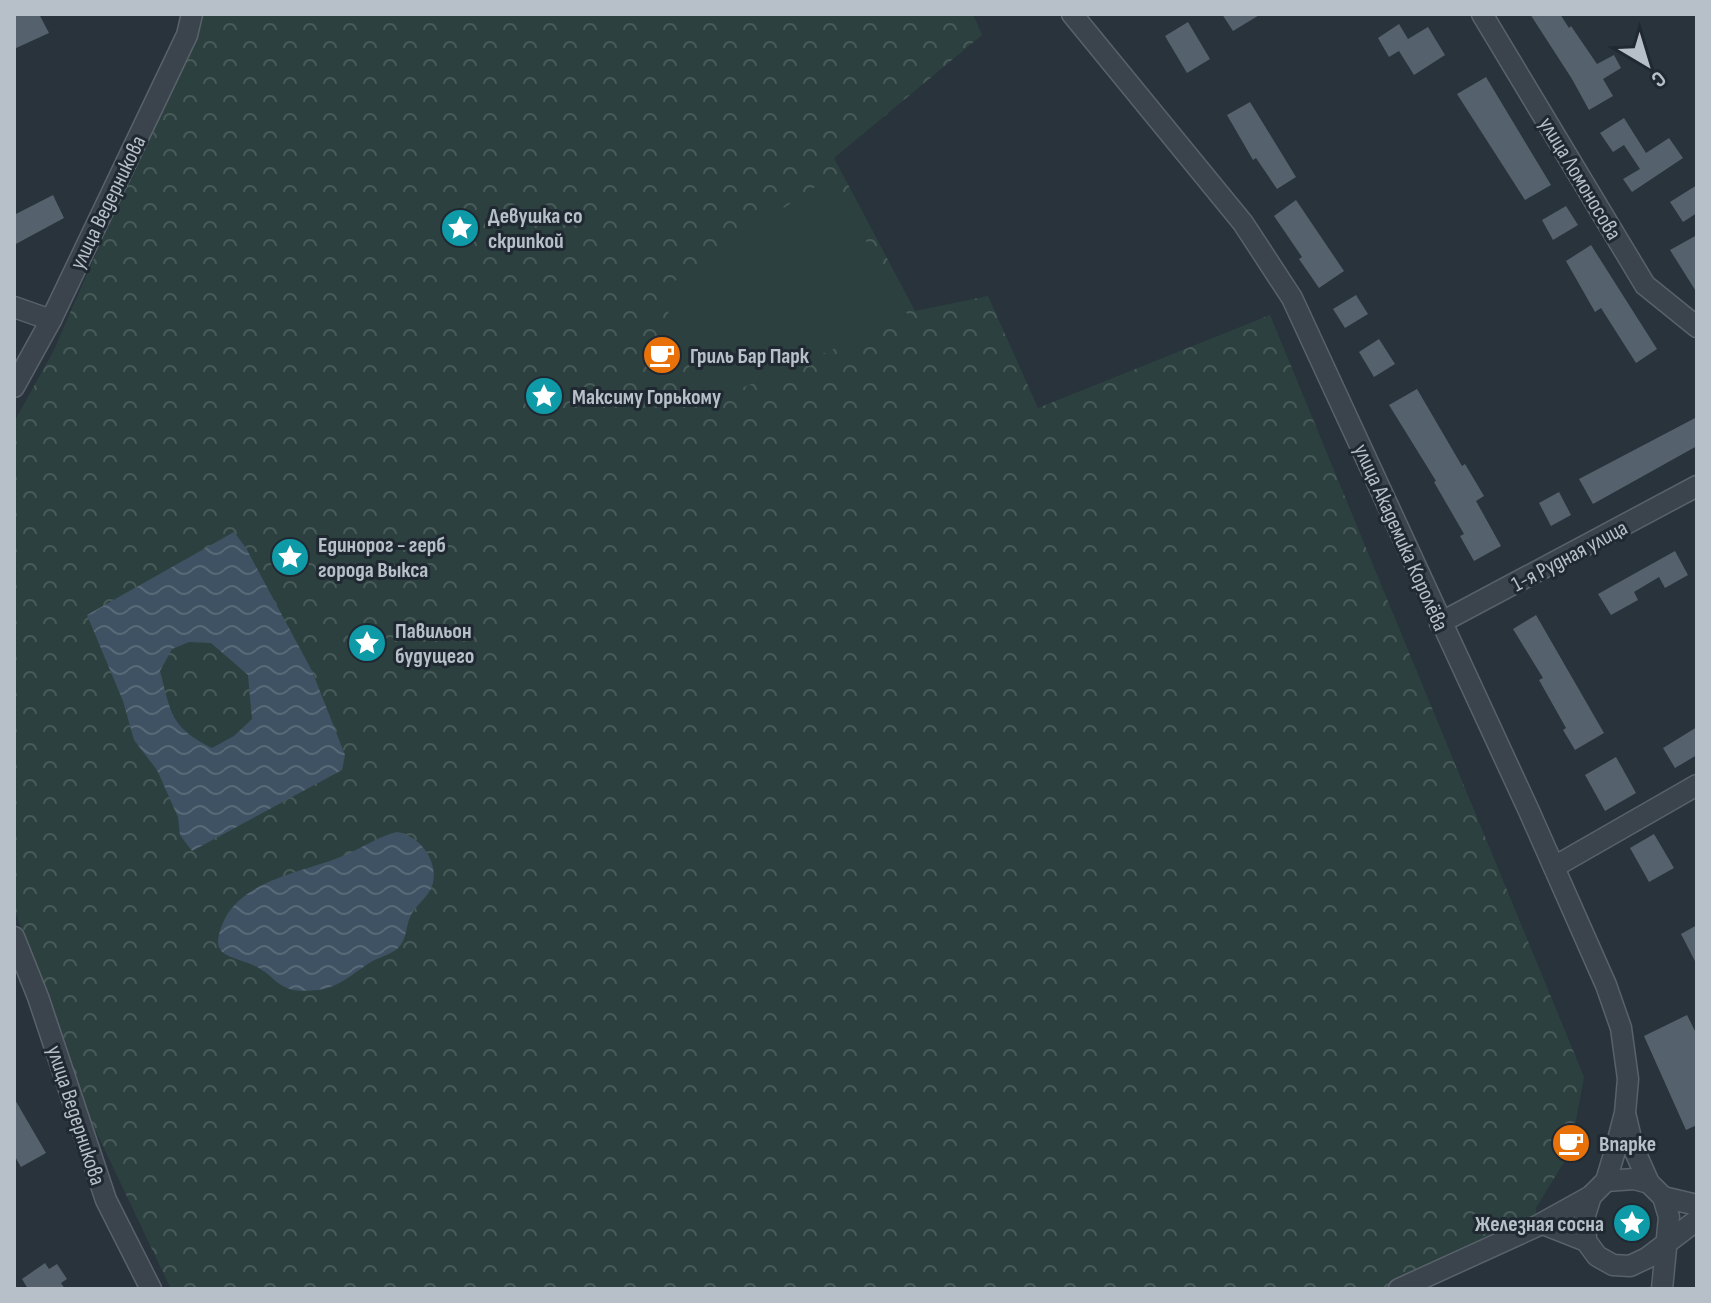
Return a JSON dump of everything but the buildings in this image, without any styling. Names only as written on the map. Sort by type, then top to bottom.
[{"type":"street","name":"улица Ведерникова","points":[[14,387],[51,320],[187,35],[192,14]]},
{"type":"street","name":"улица Ломоносова","points":[[1482,14],[1645,285],[1697,327]]},
{"type":"street","name":"улица Академика Королёва","points":[[1082,17],[1243,223],[1274,268],[1310,334],[1606,985],[1621,1028],[1628,1079],[1625,1113]]},
{"type":"street","points":[[14,307],[51,320]]},
{"type":"street","name":"1-я Рудная улица","points":[[1440,623],[1697,486]]},
{"type":"street","points":[[1554,867],[1697,785]]},
{"type":"street","name":"улица Ведерникова","points":[[14,937],[38,997],[106,1200],[151,1289]]},
{"type":"street","points":[[1399,1289],[1543,1224],[1591,1196],[1606,1181],[1625,1113]]},
{"type":"street","points":[[1625,1113],[1633,1147],[1669,1217],[1662,1289]]},
{"type":"street","points":[[1606,1181],[1634,1179],[1697,1205]]},
{"type":"street","points":[[1586,1241],[1585,1215],[1591,1196]]},
{"type":"street","points":[[1630,1266],[1647,1258],[1697,1220]]},
{"type":"street","points":[[1543,1224],[1586,1241],[1597,1256],[1613,1265],[1630,1266],[1662,1289]]},
{"type":"green space","points":[[201,14],[973,14],[982,35],[834,158],[915,311],[988,296],[1038,408],[1270,315],[1584,1077],[1570,1152],[1536,1208],[1537,1226],[1398,1289],[171,1289],[91,1121],[14,908],[14,422],[53,352]]},
{"type":"green space","points":[[830,177],[909,317],[704,404],[660,291]]},
{"type":"water","points":[[234,532],[246,548],[312,671],[345,755],[342,770],[192,851],[180,835],[178,817],[157,770],[134,740],[123,701],[87,615]],"holes":[[[189,642],[211,643],[248,675],[252,719],[234,736],[212,748],[188,733],[174,717],[160,671],[172,649]]]},
{"type":"water","points":[[397,832],[420,844],[431,860],[434,877],[430,890],[411,915],[403,940],[395,950],[333,986],[303,991],[284,987],[259,968],[228,956],[220,949],[218,937],[229,911],[257,888],[331,861]]},
{"type":"place","name":"Девушка со скрипкой","points":[[460,228]]},
{"type":"place","name":"Гриль Бар Парк","points":[[662,355]]},
{"type":"place","name":"Максиму Горькому","points":[[544,396]]},
{"type":"place","name":"Единорог - герб города Выкса","points":[[290,557]]},
{"type":"place","name":"Павильон будущего","points":[[367,643]]},
{"type":"place","name":"Впарке","points":[[1571,1143]]},
{"type":"place","name":"Железная сосна","points":[[1632,1223]]}]
